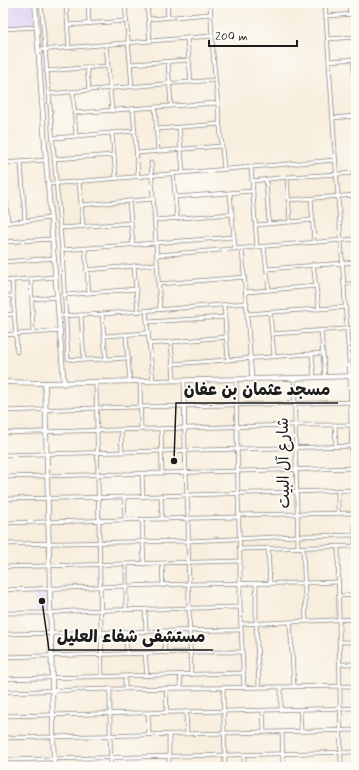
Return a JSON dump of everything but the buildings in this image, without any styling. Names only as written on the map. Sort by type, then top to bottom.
[{"type":"street","points":[[64,384],[52,218],[46,160],[36,4],[83,3]]},
{"type":"street","points":[[88,3],[90,23]]},
{"type":"street","points":[[125,3],[132,87]]},
{"type":"street","points":[[148,3],[150,41]]},
{"type":"street","points":[[168,3],[168,17]]},
{"type":"street","points":[[210,3],[215,80],[224,169]]},
{"type":"street","points":[[3,499],[143,497],[355,490],[349,350],[325,3]]},
{"type":"street","points":[[349,3],[350,14]]},
{"type":"street","points":[[41,4],[62,250],[68,359],[84,360],[129,358]]},
{"type":"street","points":[[66,4],[69,47]]},
{"type":"street","points":[[149,19],[210,14]]},
{"type":"street","points":[[326,16],[356,14]]},
{"type":"street","points":[[68,25],[126,21]]},
{"type":"street","points":[[3,29],[37,27]]},
{"type":"street","points":[[39,50],[212,36]]},
{"type":"street","points":[[328,39],[356,37]]},
{"type":"street","points":[[187,38],[191,82]]},
{"type":"street","points":[[106,45],[112,110]]},
{"type":"street","points":[[329,61],[354,59],[356,82]]},
{"type":"street","points":[[130,64],[189,60]]},
{"type":"street","points":[[168,62],[171,106]]},
{"type":"street","points":[[46,71],[108,66]]},
{"type":"street","points":[[87,68],[89,90]]},
{"type":"street","points":[[49,94],[215,80]]},
{"type":"street","points":[[73,92],[76,136]]},
{"type":"street","points":[[74,113],[217,103]]},
{"type":"street","points":[[155,107],[158,151]]},
{"type":"street","points":[[133,109],[138,176]]},
{"type":"street","points":[[333,118],[356,116]]},
{"type":"street","points":[[157,129],[219,124]]},
{"type":"street","points":[[179,127],[183,173]]},
{"type":"street","points":[[53,138],[135,131]]},
{"type":"street","points":[[112,133],[116,178]]},
{"type":"street","points":[[137,153],[221,146]]},
{"type":"street","points":[[54,159],[114,154]]},
{"type":"street","points":[[8,222],[5,209],[3,163],[46,160]]},
{"type":"street","points":[[49,184],[336,160]]},
{"type":"street","points":[[21,162],[25,221]]},
{"type":"street","points":[[151,163],[160,310]]},
{"type":"street","points":[[251,168],[257,247]]},
{"type":"street","points":[[252,181],[287,177],[356,173]]},
{"type":"street","points":[[174,174],[177,219]]},
{"type":"street","points":[[287,177],[290,222]]},
{"type":"street","points":[[266,180],[269,223]]},
{"type":"street","points":[[79,182],[83,226]]},
{"type":"street","points":[[176,197],[253,191]]},
{"type":"street","points":[[230,193],[235,249]]},
{"type":"street","points":[[289,200],[356,195]]},
{"type":"street","points":[[311,198],[314,242]]},
{"type":"street","points":[[81,205],[153,199]]},
{"type":"street","points":[[129,201],[133,245]]},
{"type":"street","points":[[155,220],[232,214]]},
{"type":"street","points":[[3,223],[52,218]]},
{"type":"street","points":[[256,225],[312,220]]},
{"type":"street","points":[[60,228],[131,223]]},
{"type":"street","points":[[62,250],[234,237]]},
{"type":"street","points":[[3,242],[53,239]]},
{"type":"street","points":[[157,255],[356,239]]},
{"type":"street","points":[[264,247],[269,290]]},
{"type":"street","points":[[85,248],[89,293]]},
{"type":"street","points":[[242,248],[252,379]]},
{"type":"street","points":[[3,262],[55,258]]},
{"type":"street","points":[[267,269],[313,264],[356,262]]},
{"type":"street","points":[[86,270],[157,264]]},
{"type":"street","points":[[313,264],[319,309]]},
{"type":"street","points":[[134,266],[138,312]]},
{"type":"street","points":[[3,281],[56,277]]},
{"type":"street","points":[[158,284],[245,277]]},
{"type":"street","points":[[31,279],[34,332]]},
{"type":"street","points":[[12,280],[17,352]]},
{"type":"street","points":[[344,284],[356,284]]},
{"type":"street","points":[[246,292],[316,286]]},
{"type":"street","points":[[65,295],[136,289]]},
{"type":"street","points":[[3,296],[13,296]]},
{"type":"street","points":[[32,300],[58,297]]},
{"type":"street","points":[[59,316],[81,316],[247,303]]},
{"type":"street","points":[[224,305],[228,360]]},
{"type":"street","points":[[247,314],[346,307]]},
{"type":"street","points":[[146,311],[153,381]]},
{"type":"street","points":[[270,313],[274,356]]},
{"type":"street","points":[[3,315],[14,314]]},
{"type":"street","points":[[102,314],[106,358]]},
{"type":"street","points":[[81,316],[84,360]]},
{"type":"street","points":[[148,322],[225,317]]},
{"type":"street","points":[[272,334],[356,328]]},
{"type":"street","points":[[321,331],[325,377]]},
{"type":"street","points":[[3,335],[34,332],[61,332]]},
{"type":"street","points":[[105,336],[148,333]]},
{"type":"street","points":[[126,334],[130,382]]},
{"type":"street","points":[[150,344],[226,337]]},
{"type":"street","points":[[171,342],[174,380]]},
{"type":"street","points":[[349,350],[356,350]]},
{"type":"street","points":[[173,364],[322,353]]},
{"type":"street","points":[[312,354],[314,377]]},
{"type":"street","points":[[3,382],[64,384],[356,376]]},
{"type":"street","name":"شارع آل البيت","points":[[294,378],[298,548]]},
{"type":"street","points":[[236,379],[240,607],[244,687]]},
{"type":"street","points":[[184,380],[191,674]]},
{"type":"street","points":[[140,381],[141,429]]},
{"type":"street","points":[[96,383],[102,676]]},
{"type":"street","points":[[45,384],[54,767]]},
{"type":"street","points":[[3,411],[356,402]]},
{"type":"street","points":[[3,433],[237,428],[295,425],[356,425]]},
{"type":"street","points":[[334,425],[336,446]]},
{"type":"street","points":[[161,429],[162,473]]},
{"type":"street","points":[[122,430],[122,452]]},
{"type":"street","points":[[3,455],[354,446]]},
{"type":"street","points":[[3,477],[354,468]]},
{"type":"street","points":[[142,473],[143,497]]},
{"type":"street","points":[[338,491],[338,513]]},
{"type":"street","points":[[162,496],[162,518]]},
{"type":"street","points":[[124,497],[125,519]]},
{"type":"street","points":[[3,523],[355,513],[356,546],[239,549]]},
{"type":"street","points":[[142,519],[144,564]]},
{"type":"street","points":[[3,544],[188,541],[356,535]]},
{"type":"street","points":[[338,546],[342,767]]},
{"type":"street","points":[[268,548],[270,584]]},
{"type":"street","points":[[303,548],[306,621]]},
{"type":"street","points":[[3,567],[240,561]]},
{"type":"street","points":[[162,563],[163,586]]},
{"type":"street","points":[[126,564],[126,610]]},
{"type":"street","points":[[3,590],[189,584],[338,582]]},
{"type":"street","points":[[256,584],[259,687]]},
{"type":"street","points":[[339,596],[356,595]]},
{"type":"street","points":[[3,613],[240,607]]},
{"type":"street","points":[[145,609],[146,632]]},
{"type":"street","points":[[241,624],[356,619]]},
{"type":"street","points":[[290,622],[294,686]]},
{"type":"street","points":[[3,634],[146,632],[164,630],[241,630]]},
{"type":"street","points":[[164,630],[165,653]]},
{"type":"street","points":[[126,632],[127,654]]},
{"type":"street","points":[[339,642],[356,642]]},
{"type":"street","points":[[3,657],[242,652]]},
{"type":"street","points":[[145,654],[147,676]]},
{"type":"street","points":[[340,664],[356,664]]},
{"type":"street","points":[[3,679],[243,673]]},
{"type":"street","points":[[180,675],[181,688]]},
{"type":"street","points":[[125,676],[125,689]]},
{"type":"street","points":[[3,692],[223,687],[356,686]]},
{"type":"street","points":[[223,687],[225,767]]},
{"type":"street","points":[[281,687],[281,710]]},
{"type":"street","points":[[166,688],[167,713]]},
{"type":"street","points":[[110,689],[111,767]]},
{"type":"street","points":[[3,716],[356,708]]},
{"type":"street","points":[[300,710],[301,731]]},
{"type":"street","points":[[263,711],[264,732]]},
{"type":"street","points":[[186,712],[187,734]]},
{"type":"street","points":[[148,713],[149,734]]},
{"type":"street","points":[[3,738],[356,730]]},
{"type":"street","points":[[282,732],[283,767]]},
{"type":"street","points":[[169,734],[169,767]]},
{"type":"street","points":[[3,760],[356,752]]},
{"type":"street","points":[[244,755],[244,767]]},
{"type":"shaded area","points":[[3,3],[33,3],[35,25],[3,27]]},
{"type":"shaded area","points":[[35,590],[49,590],[50,612],[35,612]]},
{"type":"place","name":"مسجد عثمان بن عفان","points":[[174,461]]},
{"type":"place","name":"مستشفى شفاء العليل","points":[[42,601]]}]
